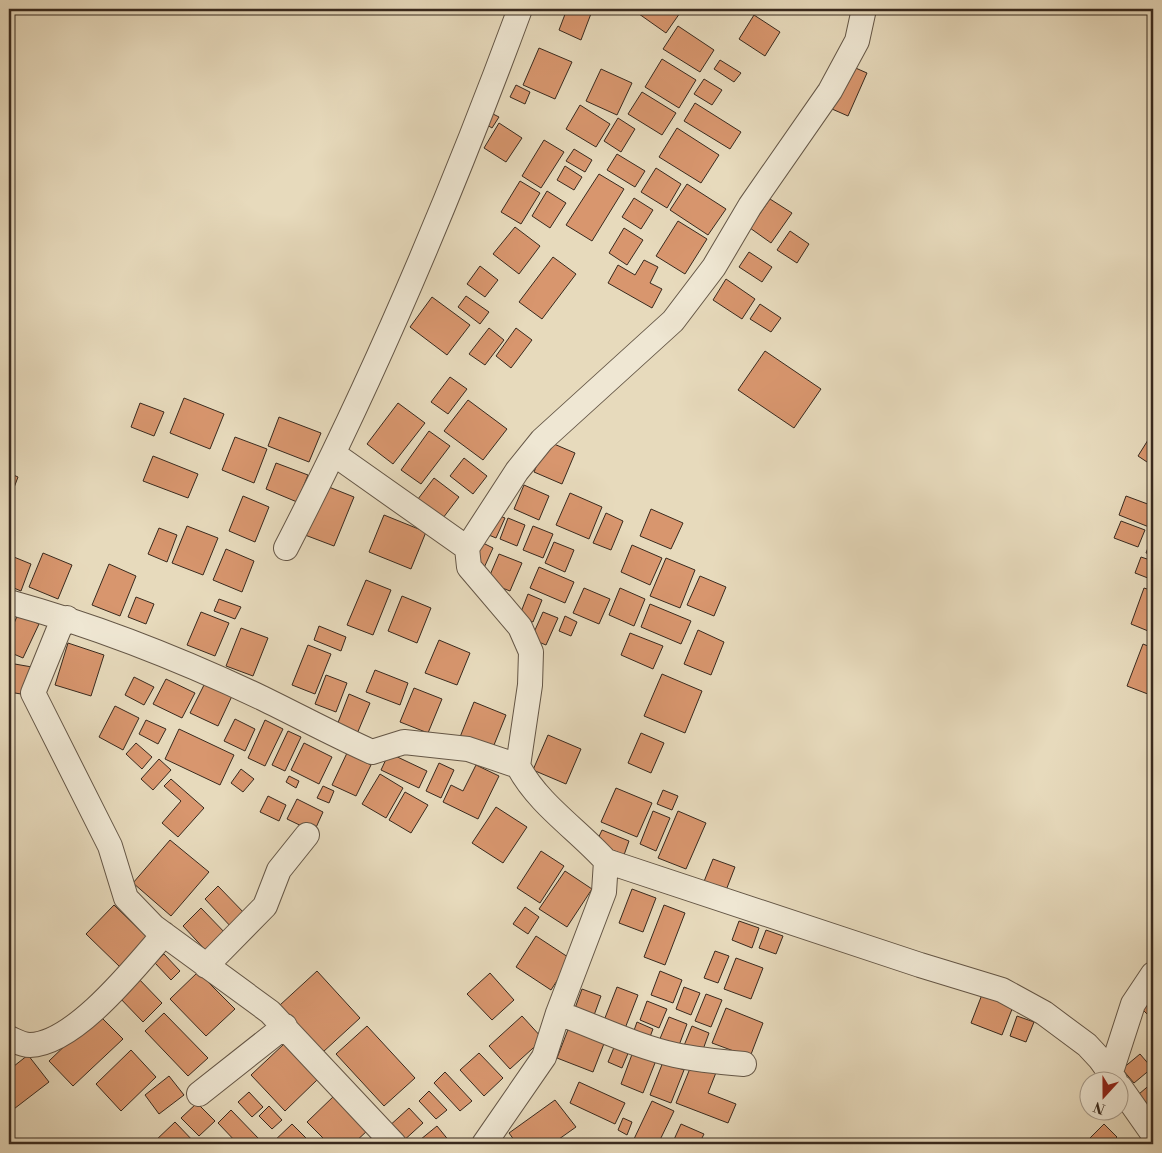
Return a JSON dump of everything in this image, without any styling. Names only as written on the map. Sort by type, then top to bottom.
[{"type":"street","points":[[286,548],[334,454],[422,258],[472,138],[520,9]]},
{"type":"street","points":[[864,9],[857,41],[830,91],[750,206],[714,267],[673,321],[542,440],[517,471],[484,518],[467,548],[469,567],[520,627],[531,652],[530,685],[518,766],[534,793],[585,838],[606,861],[911,962],[1002,990],[1044,1013],[1087,1045],[1108,1070]]},
{"type":"street","points":[[334,454],[467,548]]},
{"type":"street","points":[[9,602],[67,618],[128,640],[262,698],[322,730],[372,752],[404,742],[468,749],[518,766]]},
{"type":"street","points":[[67,618],[59,628],[33,693],[110,846],[126,898],[164,934],[270,1012],[394,1144]]},
{"type":"street","points":[[206,966],[265,906],[279,870],[307,835]]},
{"type":"street","points":[[484,1144],[544,1057],[558,1012],[604,892],[606,861]]},
{"type":"street","points":[[9,1038],[24,1045],[41,1043],[82,1020],[119,984],[164,934]]},
{"type":"street","points":[[1118,1070],[1133,1004],[1153,974]]},
{"type":"street","points":[[558,1012],[666,1052],[701,1060],[744,1064]]},
{"type":"street","points":[[199,1094],[285,1026]]},
{"type":"street","points":[[1130,1102],[1153,1134]]},
{"type":"building","points":[[567,9],[586,9],[592,11],[581,40],[559,30]]},
{"type":"building","points":[[632,9],[680,9],[682,10],[666,33]]},
{"type":"building","points":[[754,15],[780,32],[765,56],[739,39]]},
{"type":"building","points":[[678,26],[714,50],[700,72],[663,49]]},
{"type":"building","points":[[539,48],[572,62],[555,99],[523,85]]},
{"type":"building","points":[[662,59],[696,80],[679,108],[645,87]]},
{"type":"building","points":[[720,60],[741,73],[734,82],[714,69]]},
{"type":"building","points":[[851,66],[867,73],[848,116],[832,109]]},
{"type":"building","points":[[601,69],[632,83],[617,115],[586,101]]},
{"type":"building","points":[[704,79],[722,90],[712,105],[694,94]]},
{"type":"building","points":[[516,85],[530,92],[525,104],[510,97]]},
{"type":"building","points":[[642,92],[676,113],[662,135],[628,114]]},
{"type":"building","points":[[695,103],[741,132],[730,149],[684,121]]},
{"type":"building","points":[[580,105],[610,124],[596,147],[566,129]]},
{"type":"building","points":[[491,113],[499,117],[492,128],[484,123]]},
{"type":"building","points":[[618,118],[635,129],[621,152],[604,141]]},
{"type":"building","points":[[499,123],[522,138],[506,162],[484,148]]},
{"type":"building","points":[[677,128],[719,155],[701,183],[659,157]]},
{"type":"building","points":[[544,140],[564,152],[541,188],[522,176]]},
{"type":"building","points":[[574,149],[592,160],[585,172],[566,161]]},
{"type":"building","points":[[617,154],[645,171],[635,187],[607,170]]},
{"type":"building","points":[[565,166],[582,177],[574,190],[557,180]]},
{"type":"building","points":[[656,168],[681,184],[667,208],[641,192]]},
{"type":"building","points":[[599,174],[624,189],[592,241],[566,225]]},
{"type":"building","points":[[520,181],[540,193],[521,224],[501,212]]},
{"type":"building","points":[[687,184],[726,209],[708,235],[670,210]]},
{"type":"building","points":[[547,191],[566,203],[550,228],[532,216]]},
{"type":"building","points":[[634,198],[653,210],[641,229],[622,217]]},
{"type":"building","points":[[770,199],[792,213],[771,243],[750,228]]},
{"type":"building","points":[[678,221],[707,239],[685,274],[656,256]]},
{"type":"building","points":[[515,227],[540,246],[519,274],[493,254]]},
{"type":"building","points":[[624,228],[643,240],[627,265],[609,253]]},
{"type":"building","points":[[790,231],[809,244],[797,263],[777,250]]},
{"type":"building","points":[[749,252],[772,267],[762,282],[739,267]]},
{"type":"building","points":[[553,257],[576,274],[542,319],[519,302]]},
{"type":"building","points":[[644,260],[658,267],[650,283],[662,289],[652,308],[608,283],[618,265],[635,275]]},
{"type":"building","points":[[480,266],[498,280],[485,297],[467,284]]},
{"type":"building","points":[[726,279],[755,299],[742,319],[713,300]]},
{"type":"building","points":[[466,296],[489,312],[480,324],[458,307]]},
{"type":"building","points":[[432,297],[470,325],[447,355],[410,327]]},
{"type":"building","points":[[760,304],[781,318],[771,332],[750,319]]},
{"type":"building","points":[[489,328],[504,340],[485,365],[469,354]]},
{"type":"building","points":[[516,328],[532,340],[511,368],[496,356]]},
{"type":"building","points":[[765,351],[821,389],[794,428],[738,390]]},
{"type":"building","points":[[450,377],[467,389],[448,414],[431,402]]},
{"type":"building","points":[[184,398],[224,414],[210,449],[170,433]]},
{"type":"building","points":[[468,400],[507,429],[483,460],[444,431]]},
{"type":"building","points":[[140,403],[164,412],[154,436],[131,427]]},
{"type":"building","points":[[398,403],[425,423],[393,464],[367,444]]},
{"type":"building","points":[[279,417],[321,433],[309,462],[268,446]]},
{"type":"building","points":[[429,431],[450,446],[421,484],[401,470]]},
{"type":"building","points":[[1153,432],[1153,466],[1138,456]]},
{"type":"building","points":[[235,437],[267,449],[254,483],[222,470]]},
{"type":"building","points":[[547,441],[575,453],[562,484],[534,472]]},
{"type":"building","points":[[153,456],[198,474],[188,498],[143,481]]},
{"type":"building","points":[[464,458],[487,476],[473,494],[450,476]]},
{"type":"building","points":[[276,463],[308,475],[297,502],[266,489]]},
{"type":"building","points":[[9,473],[18,477],[9,501]]},
{"type":"building","points":[[434,478],[459,497],[443,518],[418,499]]},
{"type":"building","points":[[324,485],[354,497],[334,546],[305,535]]},
{"type":"building","points":[[524,485],[549,496],[539,520],[514,509]]},
{"type":"building","points":[[570,493],[602,507],[589,539],[556,525]]},
{"type":"building","points":[[243,496],[269,507],[255,542],[229,531]]},
{"type":"building","points":[[1126,496],[1153,506],[1153,517],[1149,527],[1119,515]]},
{"type":"building","points":[[651,509],[683,523],[671,549],[640,536]]},
{"type":"building","points":[[492,513],[505,518],[496,538],[484,533]]},
{"type":"building","points":[[606,513],[623,521],[611,550],[593,543]]},
{"type":"building","points":[[384,515],[426,532],[411,569],[369,552]]},
{"type":"building","points":[[508,518],[525,525],[517,546],[500,539]]},
{"type":"building","points":[[1121,521],[1145,530],[1138,547],[1114,538]]},
{"type":"building","points":[[187,526],[218,538],[203,575],[172,563]]},
{"type":"building","points":[[533,526],[553,534],[543,558],[523,550]]},
{"type":"building","points":[[159,528],[177,535],[167,562],[148,554]]},
{"type":"building","points":[[1153,538],[1153,555],[1146,553]]},
{"type":"building","points":[[479,541],[493,548],[483,570],[469,564]]},
{"type":"building","points":[[554,542],[574,550],[565,572],[545,563]]},
{"type":"building","points":[[632,545],[662,558],[650,585],[621,572]]},
{"type":"building","points":[[226,549],[254,561],[242,592],[213,580]]},
{"type":"building","points":[[43,553],[72,565],[58,599],[29,587]]},
{"type":"building","points":[[499,554],[522,563],[510,591],[487,582]]},
{"type":"building","points":[[9,555],[31,564],[21,591],[9,586]]},
{"type":"building","points":[[1141,557],[1153,561],[1153,580],[1135,573]]},
{"type":"building","points":[[666,558],[695,570],[680,608],[650,596]]},
{"type":"building","points":[[109,564],[136,576],[120,616],[92,605]]},
{"type":"building","points":[[539,567],[574,582],[565,603],[530,588]]},
{"type":"building","points":[[700,576],[726,587],[714,616],[687,605]]},
{"type":"building","points":[[366,580],[391,590],[373,635],[347,625]]},
{"type":"building","points":[[584,588],[610,599],[599,624],[573,613]]},
{"type":"building","points":[[620,588],[645,599],[634,626],[609,615]]},
{"type":"building","points":[[1144,588],[1153,591],[1153,633],[1131,624]]},
{"type":"building","points":[[528,594],[542,600],[533,622],[519,617]]},
{"type":"building","points":[[402,596],[431,608],[417,643],[388,631]]},
{"type":"building","points":[[136,597],[154,604],[146,624],[128,617]]},
{"type":"building","points":[[219,599],[241,607],[235,619],[214,611]]},
{"type":"building","points":[[650,604],[691,621],[681,644],[641,627]]},
{"type":"building","points":[[201,612],[229,623],[215,656],[187,645]]},
{"type":"building","points":[[543,612],[558,618],[546,645],[531,639]]},
{"type":"building","points":[[18,614],[39,624],[23,658],[9,652],[9,635]]},
{"type":"building","points":[[565,616],[577,622],[571,636],[559,631]]},
{"type":"building","points":[[319,626],[346,637],[341,651],[314,640]]},
{"type":"building","points":[[241,628],[268,638],[253,676],[226,666]]},
{"type":"building","points":[[698,630],[724,642],[711,675],[684,664]]},
{"type":"building","points":[[630,633],[663,646],[653,669],[621,655]]},
{"type":"building","points":[[439,640],[470,653],[457,685],[425,673]]},
{"type":"building","points":[[68,643],[104,655],[91,696],[55,685]]},
{"type":"building","points":[[1143,644],[1153,648],[1153,696],[1127,686]]},
{"type":"building","points":[[308,645],[331,654],[315,694],[292,685]]},
{"type":"building","points":[[9,663],[32,667],[27,695],[9,692]]},
{"type":"building","points":[[375,670],[408,683],[400,705],[366,692]]},
{"type":"building","points":[[662,674],[702,691],[685,733],[644,716]]},
{"type":"building","points":[[326,675],[347,683],[336,712],[315,704]]},
{"type":"building","points":[[134,677],[154,687],[144,705],[125,695]]},
{"type":"building","points":[[166,679],[195,693],[182,718],[153,704]]},
{"type":"building","points":[[205,683],[232,696],[218,726],[190,713]]},
{"type":"building","points":[[414,688],[442,699],[428,733],[400,722]]},
{"type":"building","points":[[349,694],[370,703],[354,741],[334,733]]},
{"type":"building","points":[[474,702],[506,715],[492,750],[460,737]]},
{"type":"building","points":[[115,706],[139,718],[123,750],[99,737]]},
{"type":"building","points":[[235,719],[255,729],[245,751],[224,741]]},
{"type":"building","points":[[146,720],[166,729],[158,744],[139,734]]},
{"type":"building","points":[[265,720],[283,729],[265,766],[248,758]]},
{"type":"building","points":[[179,729],[234,755],[220,785],[165,759]]},
{"type":"building","points":[[288,731],[301,737],[285,771],[272,765]]},
{"type":"building","points":[[641,733],[664,743],[651,773],[628,763]]},
{"type":"building","points":[[548,735],[581,749],[566,784],[533,770]]},
{"type":"building","points":[[136,743],[152,757],[142,769],[126,754]]},
{"type":"building","points":[[304,743],[332,757],[319,784],[291,770]]},
{"type":"building","points":[[347,753],[371,765],[356,796],[332,785]]},
{"type":"building","points":[[389,753],[427,771],[419,788],[381,770]]},
{"type":"building","points":[[159,759],[171,770],[153,790],[141,779]]},
{"type":"building","points":[[439,763],[454,770],[441,798],[426,791]]},
{"type":"building","points":[[476,765],[499,776],[478,819],[443,802],[451,785],[463,791]]},
{"type":"building","points":[[241,769],[254,779],[243,792],[231,783]]},
{"type":"building","points":[[380,774],[403,788],[386,818],[362,804]]},
{"type":"building","points":[[289,776],[299,781],[296,788],[286,782]]},
{"type":"building","points":[[171,779],[204,808],[178,837],[162,823],[181,801],[164,786]]},
{"type":"building","points":[[323,786],[334,791],[329,803],[317,798]]},
{"type":"building","points":[[616,788],[652,803],[637,837],[601,822]]},
{"type":"building","points":[[663,790],[678,796],[672,810],[657,804]]},
{"type":"building","points":[[405,792],[428,805],[411,833],[389,820]]},
{"type":"building","points":[[268,796],[286,805],[279,821],[260,812]]},
{"type":"building","points":[[297,799],[323,812],[314,832],[287,819]]},
{"type":"building","points":[[496,807],[527,827],[503,863],[472,843]]},
{"type":"building","points":[[653,811],[670,818],[656,851],[640,844]]},
{"type":"building","points":[[678,811],[706,823],[686,869],[658,858]]},
{"type":"building","points":[[602,830],[629,841],[624,855],[596,843]]},
{"type":"building","points":[[170,840],[209,872],[171,916],[133,883]]},
{"type":"building","points":[[541,851],[564,866],[540,903],[517,888]]},
{"type":"building","points":[[713,859],[735,867],[725,893],[703,884]]},
{"type":"building","points":[[565,871],[592,889],[567,927],[539,909]]},
{"type":"building","points":[[218,886],[247,916],[233,929],[205,899]]},
{"type":"building","points":[[632,889],[656,898],[643,932],[619,923]]},
{"type":"building","points":[[114,905],[148,938],[120,967],[86,934]]},
{"type":"building","points":[[664,905],[685,913],[665,965],[644,957]]},
{"type":"building","points":[[525,907],[539,917],[528,934],[513,924]]},
{"type":"building","points":[[201,908],[229,937],[210,955],[183,926]]},
{"type":"building","points":[[739,921],[759,928],[752,948],[732,940]]},
{"type":"building","points":[[766,930],[783,936],[776,954],[759,948]]},
{"type":"building","points":[[536,936],[571,959],[551,990],[516,967]]},
{"type":"building","points":[[715,951],[729,956],[718,983],[704,978]]},
{"type":"building","points":[[164,954],[180,971],[171,980],[155,963]]},
{"type":"building","points":[[736,958],[763,968],[751,999],[724,989]]},
{"type":"building","points":[[317,971],[360,1018],[323,1052],[280,1005]]},
{"type":"building","points":[[660,971],[682,980],[673,1003],[651,995]]},
{"type":"building","points":[[198,972],[235,1009],[206,1036],[170,999]]},
{"type":"building","points":[[490,973],[514,1000],[492,1020],[467,994]]},
{"type":"building","points":[[136,976],[162,1003],[143,1022],[117,995]]},
{"type":"building","points":[[617,987],[638,995],[624,1031],[603,1023]]},
{"type":"building","points":[[684,987],[700,993],[691,1015],[676,1009]]},
{"type":"building","points":[[582,989],[601,996],[593,1018],[574,1011]]},
{"type":"building","points":[[983,992],[1014,1004],[1002,1035],[971,1023]]},
{"type":"building","points":[[706,994],[722,1000],[711,1027],[695,1021]]},
{"type":"building","points":[[1153,1000],[1153,1020],[1143,1010]]},
{"type":"building","points":[[647,1001],[667,1009],[659,1028],[640,1020]]},
{"type":"building","points":[[726,1008],[763,1023],[750,1057],[712,1043]]},
{"type":"building","points":[[164,1013],[208,1058],[188,1076],[145,1031]]},
{"type":"building","points":[[98,1014],[123,1039],[73,1086],[49,1061]]},
{"type":"building","points":[[522,1016],[543,1039],[510,1069],[489,1046]]},
{"type":"building","points":[[1017,1016],[1034,1022],[1026,1042],[1010,1036]]},
{"type":"building","points":[[669,1017],[687,1024],[678,1048],[659,1041]]},
{"type":"building","points":[[637,1022],[653,1029],[648,1042],[632,1036]]},
{"type":"building","points":[[367,1026],[415,1078],[384,1106],[336,1054]]},
{"type":"building","points":[[692,1026],[709,1033],[701,1055],[683,1048]]},
{"type":"building","points":[[569,1027],[605,1041],[593,1072],[557,1058]]},
{"type":"building","points":[[284,1044],[318,1079],[285,1111],[251,1075]]},
{"type":"building","points":[[615,1045],[629,1051],[622,1068],[608,1062]]},
{"type":"building","points":[[634,1049],[657,1058],[643,1093],[621,1084]]},
{"type":"building","points":[[131,1050],[156,1077],[121,1111],[96,1084]]},
{"type":"building","points":[[479,1053],[503,1078],[484,1096],[460,1070]]},
{"type":"building","points":[[1140,1054],[1152,1068],[1134,1083],[1130,1078],[1130,1070],[1122,1069]]},
{"type":"building","points":[[28,1055],[49,1082],[10,1112],[9,1070]]},
{"type":"building","points":[[693,1061],[717,1070],[708,1093],[736,1104],[728,1123],[676,1103]]},
{"type":"building","points":[[663,1062],[684,1070],[671,1103],[650,1095]]},
{"type":"building","points":[[445,1072],[472,1101],[460,1111],[434,1083]]},
{"type":"building","points":[[169,1076],[184,1095],[159,1114],[145,1095]]},
{"type":"building","points":[[579,1082],[625,1103],[615,1124],[570,1103]]},
{"type":"building","points":[[1153,1082],[1153,1111],[1139,1094]]},
{"type":"building","points":[[429,1091],[447,1110],[436,1119],[419,1101]]},
{"type":"building","points":[[249,1092],[263,1107],[252,1117],[238,1102]]},
{"type":"building","points":[[335,1095],[368,1130],[353,1144],[329,1144],[307,1122]]},
{"type":"building","points":[[555,1100],[576,1127],[552,1144],[517,1144],[509,1133]]},
{"type":"building","points":[[652,1101],[674,1111],[658,1144],[646,1144],[634,1139]]},
{"type":"building","points":[[197,1103],[215,1121],[199,1136],[181,1118]]},
{"type":"building","points":[[269,1106],[282,1120],[272,1129],[259,1116]]},
{"type":"building","points":[[409,1108],[423,1123],[401,1143],[387,1128]]},
{"type":"building","points":[[231,1110],[259,1139],[253,1144],[238,1144],[218,1123]]},
{"type":"building","points":[[623,1118],[632,1122],[627,1135],[618,1130]]},
{"type":"building","points":[[175,1122],[196,1144],[156,1144],[154,1142]]},
{"type":"building","points":[[292,1124],[311,1143],[271,1144]]},
{"type":"building","points":[[681,1124],[704,1134],[699,1144],[672,1144]]},
{"type":"building","points":[[1104,1124],[1117,1137],[1110,1144],[1092,1144],[1088,1140]]},
{"type":"building","points":[[437,1126],[450,1142],[447,1144],[415,1144]]}]
